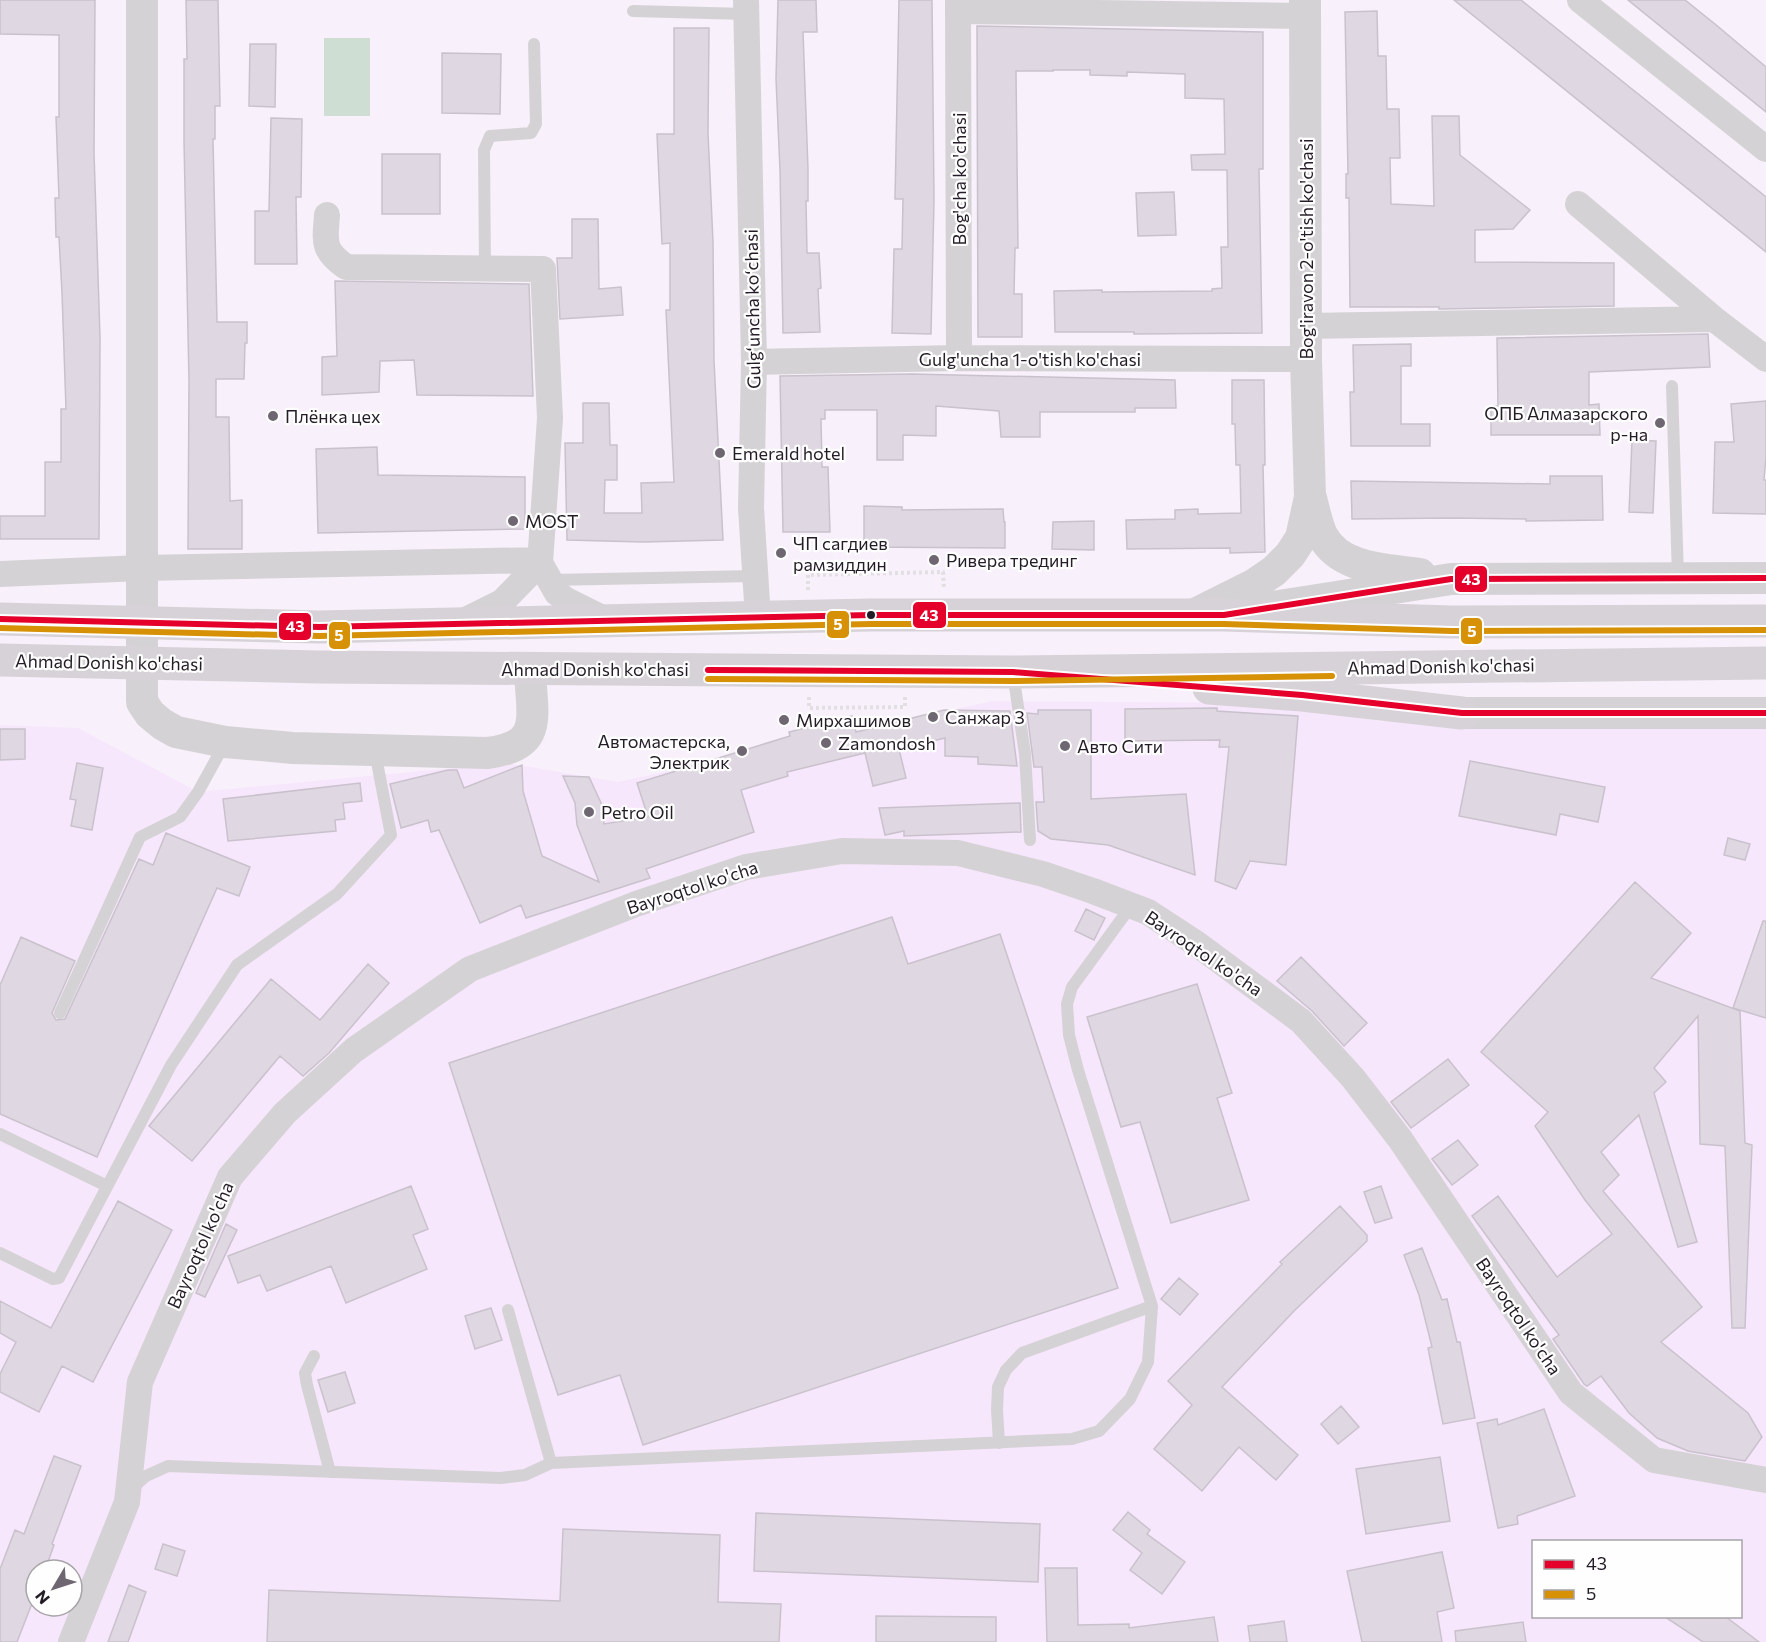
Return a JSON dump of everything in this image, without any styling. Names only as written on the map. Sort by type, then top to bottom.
[{"type":"main road","points":[[0,619],[319,627],[871,615],[1208,615],[1452,622],[1766,621]]},
{"type":"main road","name":"Ahmad Donish ko'chasi","points":[[0,660],[319,667],[1013,672],[1766,663]]},
{"type":"main road","points":[[1013,672],[1302,695],[1462,713]]},
{"type":"street","points":[[142,0],[142,702],[150,714],[176,732],[225,742],[293,748],[488,753],[508,750],[519,745],[532,729],[530,669]]},
{"type":"street","points":[[1580,0],[1766,149]]},
{"type":"street","points":[[958,5],[1305,8]]},
{"type":"street","name":"Bog'cha ko'chasi","points":[[958,5],[959,358]]},
{"type":"street","name":"Gulgʻuncha koʻchasi","points":[[746,7],[753,362],[751,508],[758,618]]},
{"type":"street","name":"Bog'iravon 2-o'tish ko'chasi","points":[[1208,615],[1274,571],[1290,555],[1301,538],[1310,497],[1306,359],[1305,8]]},
{"type":"street","points":[[1578,204],[1714,319],[1766,359]]},
{"type":"street","points":[[327,215],[325,244],[331,257],[346,267],[543,269],[550,418],[543,568],[557,592],[566,600],[608,621]]},
{"type":"street","points":[[1306,326],[1714,319]]},
{"type":"street","name":"Gulg'uncha 1-o'tish ko'chasi","points":[[753,362],[959,358],[1306,359]]},
{"type":"street","name":"Bog'iravon 2-o'tish ko'chasi","points":[[1310,497],[1322,534],[1342,557],[1363,565],[1451,579]]},
{"type":"street","points":[[0,574],[141,568],[543,568]]},
{"type":"street","points":[[457,624],[502,603],[543,568]]},
{"type":"street","points":[[1208,615],[1451,579],[1766,578]]},
{"type":"street","points":[[1462,713],[1766,713]]},
{"type":"street","name":"Bayroqtol ko'cha","points":[[71,1642],[128,1502],[140,1382],[230,1177],[285,1113],[354,1050],[470,969],[636,904],[746,867],[842,851],[958,853],[1043,874],[1148,912],[1197,944],[1301,1021],[1353,1078],[1400,1139],[1571,1393],[1654,1460],[1766,1480]]},
{"type":"lane","points":[[633,11],[746,7]]},
{"type":"lane","points":[[485,268],[484,150],[490,136],[531,133],[536,124],[534,44]]},
{"type":"lane","points":[[1672,386],[1678,579]]},
{"type":"lane","points":[[543,568],[755,576]]},
{"type":"lane","points":[[1013,672],[1025,754],[1030,840]]},
{"type":"lane","points":[[60,1013],[140,837],[180,817],[198,792],[225,742]]},
{"type":"lane","points":[[0,1253],[53,1279],[59,1278],[171,1065],[237,965],[337,894],[391,835],[375,751]]},
{"type":"lane","points":[[129,1492],[146,1476],[168,1466],[501,1478],[525,1475],[551,1463],[1072,1439],[1099,1431],[1130,1400],[1148,1362],[1152,1306],[1078,1070],[1069,1035],[1067,1004],[1072,987],[1131,906]]},
{"type":"lane","points":[[0,1134],[107,1186]]},
{"type":"lane","points":[[999,1443],[998,1387],[1006,1370],[1022,1353],[1152,1306]]},
{"type":"lane","points":[[507,1310],[551,1463]]},
{"type":"lane","points":[[314,1356],[305,1373],[330,1472]]},
{"type":"path","points":[[808,575],[943,572]]},
{"type":"path","points":[[809,708],[905,707]]},
{"type":"shaded area","points":[[993,701],[1273,703],[1378,721],[1766,729],[1766,1642],[0,1642],[0,725],[78,728],[198,792],[507,763],[618,782]]},
{"type":"green space","points":[[324,38],[370,38],[370,116],[324,116]]},
{"type":"building","points":[[0,0],[95,0],[94,153],[100,337],[99,539],[0,539],[0,516],[45,516],[45,462],[61,462],[61,409],[66,409],[62,293],[59,237],[56,237],[55,198],[59,198],[56,117],[59,117],[59,35],[0,34]]},
{"type":"building","points":[[186,0],[218,0],[220,106],[215,106],[215,139],[213,139],[217,322],[247,322],[247,343],[245,343],[244,379],[216,379],[216,417],[229,417],[230,501],[242,500],[242,549],[188,549],[189,381],[184,141],[184,59],[187,59]]},
{"type":"building","points":[[778,0],[816,0],[817,32],[803,32],[808,169],[807,253],[819,253],[820,332],[783,333],[776,79]]},
{"type":"building","points":[[899,0],[932,0],[934,200],[931,334],[892,333],[894,249],[902,249],[903,199],[895,199]]},
{"type":"building","points":[[1454,0],[1521,0],[1766,197],[1766,252]]},
{"type":"building","points":[[1628,0],[1685,0],[1715,24],[1766,67],[1766,112]]},
{"type":"building","points":[[1377,11],[1378,56],[1386,56],[1387,109],[1399,109],[1400,158],[1390,158],[1391,204],[1434,206],[1432,116],[1459,116],[1460,155],[1530,210],[1513,229],[1475,230],[1475,262],[1614,263],[1614,306],[1439,309],[1439,307],[1350,307],[1349,198],[1346,198],[1346,174],[1348,174],[1345,12]]},
{"type":"building","points":[[977,26],[1263,32],[1263,169],[1259,169],[1262,333],[1055,332],[1054,291],[1212,291],[1212,289],[1222,288],[1221,247],[1228,247],[1227,170],[1192,170],[1191,155],[1225,154],[1224,99],[1185,98],[1185,74],[1127,72],[1127,76],[1090,75],[1090,70],[1053,70],[1016,71],[1018,248],[1015,248],[1014,294],[1022,294],[1022,337],[978,337]]},
{"type":"building","points":[[674,28],[709,28],[708,133],[713,242],[714,361],[723,540],[643,542],[567,540],[565,443],[583,443],[583,403],[609,403],[610,445],[617,445],[617,480],[605,480],[604,513],[642,513],[641,483],[674,482],[666,310],[670,310],[670,243],[662,244],[657,134],[674,134]]},
{"type":"building","points":[[250,44],[276,44],[275,107],[249,106]]},
{"type":"building","points":[[442,53],[501,54],[500,114],[442,113]]},
{"type":"building","points":[[271,118],[302,119],[301,197],[296,197],[297,264],[255,264],[255,211],[269,211]]},
{"type":"building","points":[[382,154],[440,154],[440,214],[382,214]]},
{"type":"building","points":[[1174,192],[1176,235],[1138,236],[1136,193]]},
{"type":"building","points":[[572,219],[598,219],[599,289],[621,287],[623,315],[560,319],[557,258],[572,258]]},
{"type":"building","points":[[335,281],[529,284],[533,396],[417,395],[414,360],[380,361],[379,392],[322,395],[322,357],[337,356]]},
{"type":"building","points":[[1708,334],[1710,367],[1589,372],[1589,405],[1599,404],[1600,435],[1491,435],[1491,406],[1498,406],[1497,338]]},
{"type":"building","points":[[1411,344],[1411,366],[1401,366],[1401,424],[1430,424],[1430,446],[1351,446],[1350,392],[1354,392],[1353,345]]},
{"type":"building","points":[[912,374],[1175,380],[1176,408],[1135,408],[1135,412],[1040,412],[1040,437],[1001,437],[999,411],[936,406],[936,436],[903,435],[903,460],[877,460],[877,410],[825,410],[825,419],[821,419],[822,467],[828,467],[830,532],[783,532],[780,376]]},
{"type":"building","points":[[1232,380],[1264,380],[1265,552],[1230,553],[1230,548],[1127,549],[1126,520],[1175,519],[1175,510],[1198,509],[1198,514],[1241,513],[1240,465],[1236,465],[1235,424],[1232,424]]},
{"type":"building","points":[[1766,401],[1764,480],[1766,480],[1766,514],[1713,513],[1715,442],[1734,442],[1731,404]]},
{"type":"building","points":[[1632,440],[1656,441],[1653,513],[1629,512]]},
{"type":"building","points":[[377,447],[378,475],[525,477],[525,529],[318,533],[316,449]]},
{"type":"building","points":[[1550,476],[1602,476],[1603,520],[1352,519],[1351,481],[1550,484]]},
{"type":"building","points":[[864,506],[902,507],[902,510],[1003,509],[1005,548],[864,547]]},
{"type":"building","points":[[1094,521],[1094,550],[1052,549],[1053,522]]},
{"type":"building","points":[[1217,708],[1217,711],[1298,716],[1286,865],[1250,861],[1236,889],[1215,881],[1229,747],[1219,747],[1220,740],[1125,741],[1125,709]]},
{"type":"building","points":[[944,710],[1010,711],[1017,766],[978,764],[978,757],[945,756],[945,738],[899,749],[906,778],[873,786],[865,753],[787,772],[788,776],[741,790],[754,832],[646,869],[650,878],[526,918],[521,905],[480,923],[439,830],[431,832],[428,820],[401,828],[390,784],[448,770],[457,770],[464,788],[522,765],[523,791],[542,856],[599,882],[577,825],[575,803],[563,776],[589,777],[602,805],[604,824],[648,817],[637,783],[790,736],[789,732],[852,716],[856,732]]},
{"type":"building","points":[[1038,710],[1091,710],[1091,799],[1186,794],[1195,875],[1108,845],[1051,839],[1038,831],[1036,802],[1044,802],[1042,767],[1034,767],[1027,713],[1038,714]]},
{"type":"building","points":[[0,729],[25,729],[25,759],[0,760]]},
{"type":"building","points":[[1470,761],[1605,787],[1598,822],[1560,814],[1556,835],[1459,816]]},
{"type":"building","points":[[77,763],[103,768],[92,830],[71,826],[76,800],[70,799]]},
{"type":"building","points":[[360,783],[362,801],[343,803],[345,819],[335,820],[336,831],[228,841],[223,799]]},
{"type":"building","points":[[1020,803],[1021,832],[904,836],[904,831],[885,835],[879,808]]},
{"type":"building","points":[[166,833],[250,867],[239,896],[217,888],[97,1157],[0,1114],[0,985],[21,937],[75,961],[52,1013],[56,1020],[65,1019],[139,859],[153,865]]},
{"type":"building","points":[[1728,838],[1750,844],[1745,860],[1724,855]]},
{"type":"building","points":[[1635,882],[1691,933],[1651,978],[1740,1011],[1745,1143],[1752,1145],[1745,1328],[1732,1328],[1725,1146],[1700,1144],[1698,1016],[1654,1068],[1666,1082],[1654,1093],[1697,1242],[1678,1247],[1639,1115],[1601,1152],[1619,1175],[1603,1191],[1702,1307],[1661,1342],[1748,1413],[1762,1437],[1745,1461],[1688,1451],[1657,1438],[1629,1413],[1601,1376],[1587,1386],[1584,1384],[1553,1339],[1559,1335],[1472,1216],[1498,1196],[1557,1277],[1612,1234],[1585,1200],[1535,1126],[1548,1112],[1481,1052]]},
{"type":"building","points":[[1086,909],[1105,918],[1094,940],[1075,931]]},
{"type":"building","points":[[892,917],[908,964],[1000,934],[1118,1288],[643,1445],[620,1375],[558,1395],[449,1063]]},
{"type":"building","points":[[1763,921],[1766,921],[1766,1018],[1733,1008]]},
{"type":"building","points":[[1301,957],[1367,1023],[1344,1046],[1312,1011],[1277,981]]},
{"type":"building","points":[[368,964],[389,983],[329,1053],[303,1076],[280,1056],[192,1161],[149,1126],[271,979],[320,1020]]},
{"type":"building","points":[[1197,984],[1232,1093],[1217,1098],[1249,1200],[1171,1223],[1140,1122],[1121,1127],[1087,1017]]},
{"type":"building","points":[[1448,1059],[1469,1085],[1411,1128],[1391,1102]]},
{"type":"building","points":[[1458,1140],[1478,1165],[1452,1185],[1432,1159]]},
{"type":"building","points":[[411,1186],[428,1229],[413,1235],[427,1269],[346,1303],[331,1266],[267,1291],[260,1275],[238,1283],[228,1256]]},
{"type":"building","points":[[1381,1186],[1392,1218],[1375,1223],[1364,1192]]},
{"type":"building","points":[[118,1201],[172,1230],[93,1382],[62,1366],[39,1412],[0,1392],[0,1374],[16,1342],[0,1333],[0,1301],[51,1328]]},
{"type":"building","points":[[1340,1206],[1367,1235],[1367,1241],[1294,1311],[1222,1387],[1298,1455],[1276,1480],[1239,1447],[1202,1491],[1154,1449],[1192,1405],[1168,1381],[1282,1264],[1280,1262]]},
{"type":"building","points":[[226,1224],[237,1230],[205,1297],[196,1293]]},
{"type":"building","points":[[1422,1248],[1442,1300],[1447,1299],[1457,1342],[1460,1342],[1475,1418],[1443,1424],[1428,1348],[1432,1347],[1419,1295],[1404,1255]]},
{"type":"building","points":[[1179,1278],[1198,1294],[1180,1315],[1161,1299]]},
{"type":"building","points":[[491,1308],[502,1340],[475,1349],[465,1316]]},
{"type":"building","points":[[345,1372],[355,1403],[328,1412],[318,1380]]},
{"type":"building","points":[[1341,1406],[1359,1427],[1338,1444],[1321,1424]]},
{"type":"building","points":[[1544,1409],[1575,1496],[1517,1516],[1518,1524],[1498,1528],[1477,1423],[1497,1419],[1498,1425]]},
{"type":"building","points":[[54,1456],[81,1466],[52,1544],[54,1545],[49,1558],[24,1558],[24,1618],[26,1618],[17,1642],[0,1642],[0,1569],[15,1530],[24,1534]]},
{"type":"building","points":[[1440,1457],[1450,1521],[1366,1534],[1356,1469]]},
{"type":"building","points":[[1128,1512],[1150,1530],[1147,1534],[1185,1562],[1162,1594],[1130,1570],[1142,1553],[1113,1530]]},
{"type":"building","points":[[756,1513],[1040,1524],[1038,1582],[754,1571]]},
{"type":"building","points":[[563,1529],[720,1535],[718,1602],[781,1604],[779,1642],[267,1642],[269,1590],[560,1601]]},
{"type":"building","points":[[163,1544],[185,1551],[177,1576],[155,1569]]},
{"type":"building","points":[[1442,1552],[1454,1608],[1437,1612],[1442,1642],[1362,1642],[1347,1571]]},
{"type":"building","points":[[1045,1568],[1077,1568],[1078,1625],[1129,1624],[1129,1628],[1214,1617],[1218,1642],[1047,1642]]},
{"type":"building","points":[[129,1585],[146,1592],[128,1642],[108,1642]]},
{"type":"building","points":[[876,1616],[996,1617],[996,1642],[876,1642]]},
{"type":"building","points":[[1667,1618],[1727,1618],[1759,1642],[1703,1642]]},
{"type":"building","points":[[1284,1621],[1287,1642],[1250,1642],[1248,1626]]},
{"type":"building","points":[[1523,1622],[1526,1642],[1456,1642],[1455,1631]]},
{"type":"transit line","name":"43","points":[[0,619],[319,627],[871,615],[1224,615],[1451,579],[1766,578]]},
{"type":"transit line","name":"5","points":[[0,628],[319,636],[871,624],[1224,624],[1452,631],[1766,630]]},
{"type":"transit line","name":"43","points":[[708,670],[1013,672],[1302,695],[1462,713],[1766,713]]},
{"type":"transit line","name":"5","points":[[708,679],[1013,681],[1332,676]]},
{"type":"place","name":"Плёнка цех","points":[[273,416]]},
{"type":"place","name":"ОПБ Алмазарского р-на","points":[[1660,423]]},
{"type":"place","name":"Emerald hotel","points":[[720,453]]},
{"type":"place","name":"MOST","points":[[513,521]]},
{"type":"place","name":"ЧП сагдиев рамзиддин","points":[[781,553]]},
{"type":"place","name":"Ривера трединг","points":[[934,560]]},
{"type":"place","name":"Санжар 3","points":[[933,717]]},
{"type":"place","name":"Мирхашимов","points":[[784,720]]},
{"type":"place","name":"Zamondosh","points":[[826,743]]},
{"type":"place","name":"Авто Сити","points":[[1065,746]]},
{"type":"place","name":"Автомастерска, Электрик","points":[[742,751]]},
{"type":"place","name":"Petro Oil","points":[[589,812]]}]
